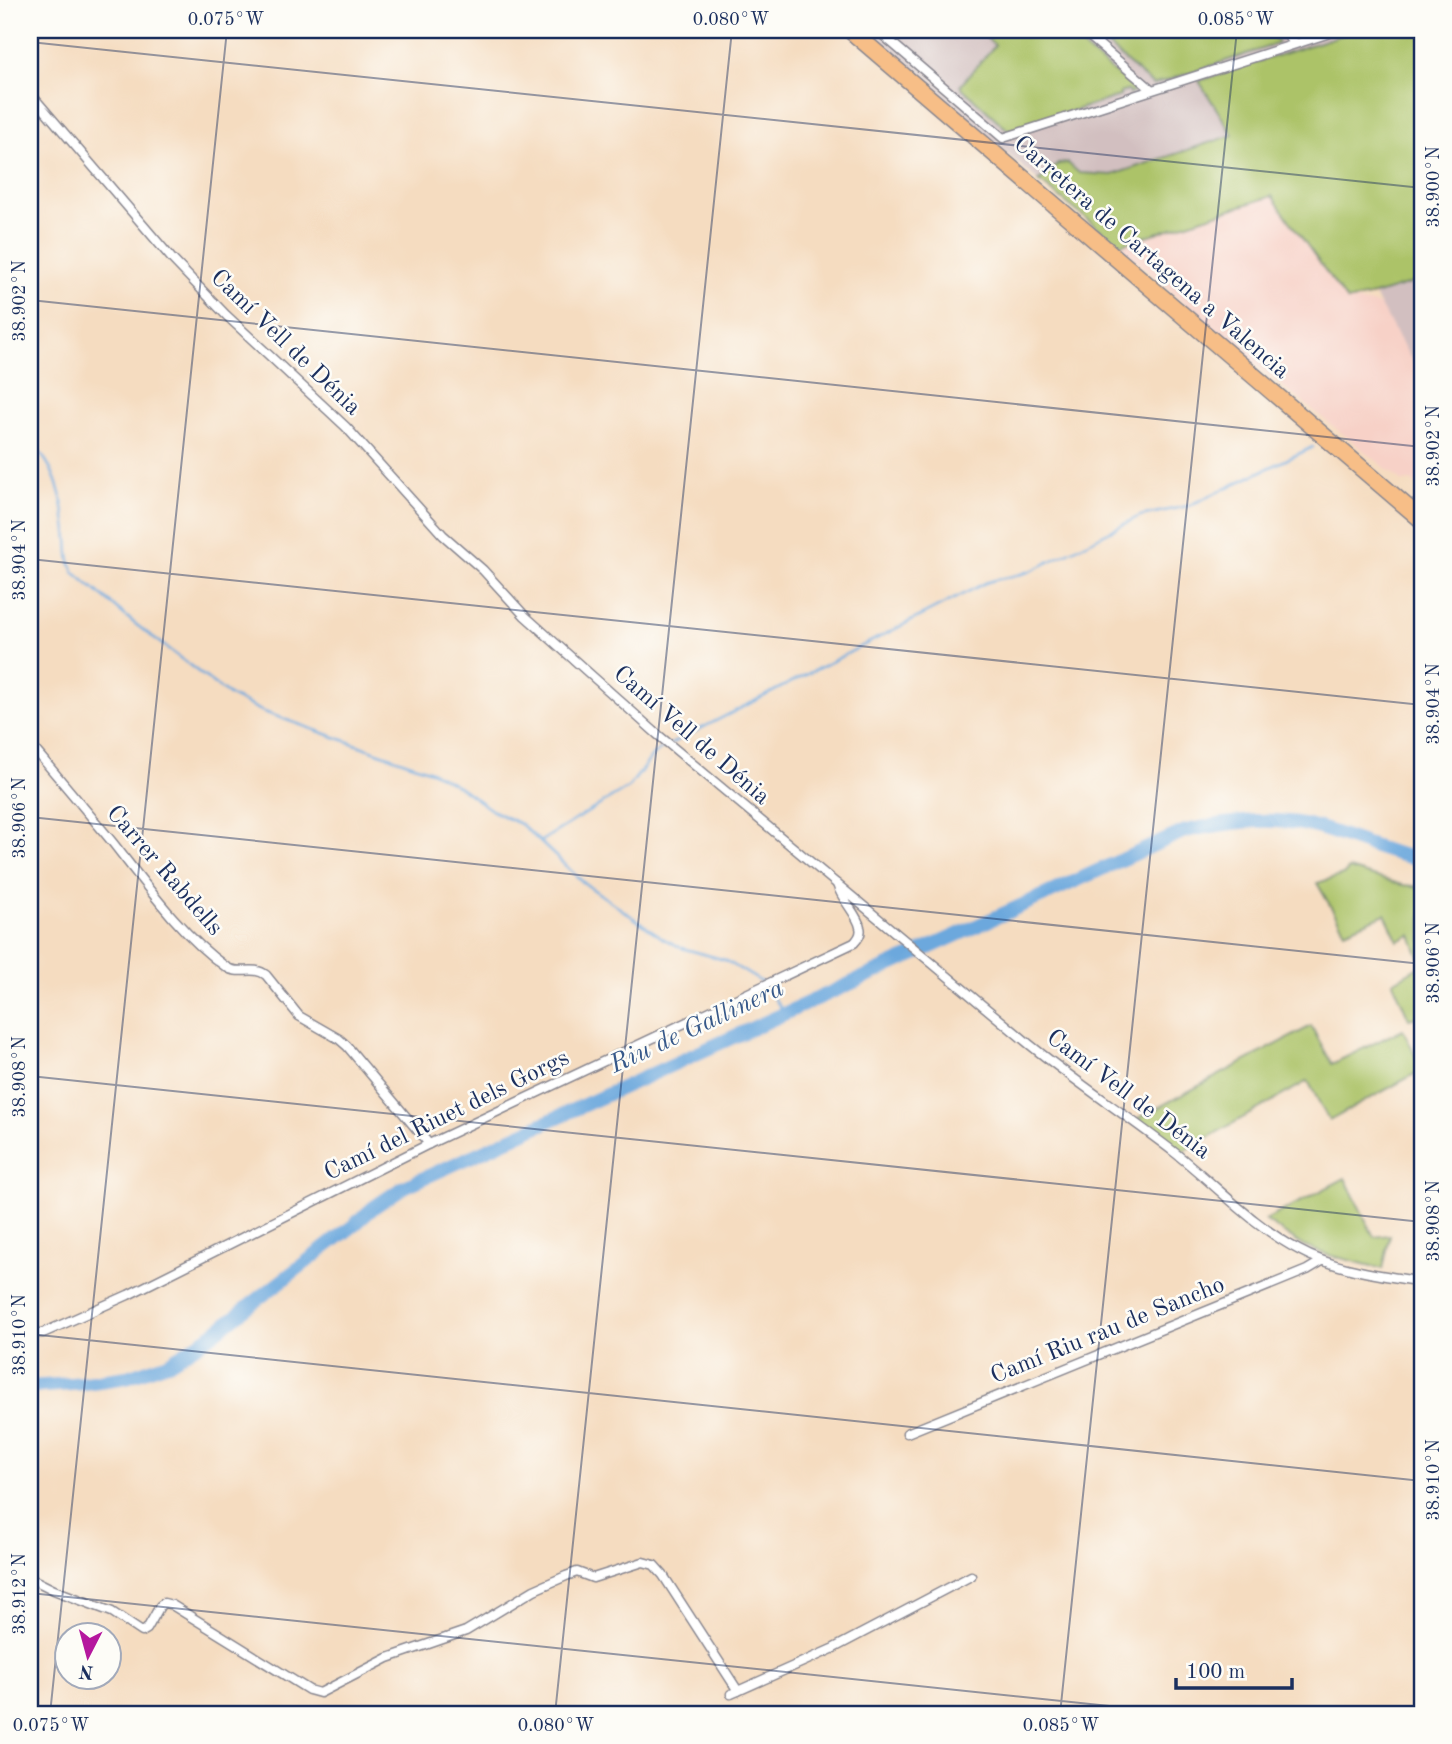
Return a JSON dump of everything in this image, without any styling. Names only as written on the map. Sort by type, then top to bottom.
[{"type":"highway","name":"Carretera de Cartagena a Valencia","points":[[850,30],[1422,520]]},
{"type":"street","points":[[877,30],[1003,138],[1339,30]]},
{"type":"street","points":[[890,41],[899,30]]},
{"type":"street","points":[[1082,30],[1151,89]]},
{"type":"street","points":[[1280,30],[1296,44]]},
{"type":"street","name":"Camí Vell de Dénia","points":[[30,93],[154,239],[226,315],[346,427],[443,535],[483,570],[525,616],[659,735],[1074,1081],[1113,1106],[1174,1152],[1258,1224],[1300,1251],[1322,1261],[1422,1282]]},
{"type":"street","name":"Carrer Rabdells","points":[[30,744],[162,905],[196,940],[227,968],[235,971],[259,970],[299,1016],[339,1038],[429,1144]]},
{"type":"street","points":[[837,884],[854,917]]},
{"type":"street","name":"Camí del Riuet dels Gorgs","points":[[30,1333],[43,1333],[128,1295],[429,1144],[854,943],[860,936],[860,926],[854,917],[862,905]]},
{"type":"street","name":"Camí Riu rau de Sancho","points":[[907,1433],[1307,1270],[1322,1261]]},
{"type":"street","points":[[30,1578],[112,1612],[142,1632],[147,1629],[160,1606],[164,1603],[172,1605],[309,1690],[320,1693],[388,1658],[466,1631],[534,1590],[566,1576],[580,1573],[593,1578],[648,1562],[657,1568],[672,1588],[734,1693],[832,1649],[971,1576]]},
{"type":"shaded area","points":[[863,30],[1357,30],[1199,81],[1233,135],[1112,175],[1079,173],[1068,164],[1039,181]]},
{"type":"shaded area","points":[[1272,196],[1347,300],[1422,311],[1422,490],[1411,481],[1403,482],[1220,336],[1119,245]]},
{"type":"shaded area","points":[[1422,280],[1422,378],[1374,295]]},
{"type":"green space","points":[[977,30],[1062,30],[1132,87],[1134,92],[1129,94],[1128,90],[1120,93],[1120,96],[1009,131],[960,86],[995,45]]},
{"type":"green space","points":[[1090,30],[1264,30],[1278,42],[1153,85]]},
{"type":"green space","points":[[1357,30],[1422,30],[1422,280],[1347,301],[1272,196],[1119,245],[1039,181],[1058,164],[1068,163],[1079,173],[1112,175],[1233,135],[1199,81]]},
{"type":"green space","points":[[1349,869],[1403,885],[1422,887],[1422,965],[1411,935],[1398,941],[1385,914],[1345,931],[1317,883],[1343,875]]},
{"type":"green space","points":[[1422,965],[1422,1030],[1416,1017],[1409,1019],[1393,982]]},
{"type":"green space","points":[[1311,1026],[1332,1064],[1403,1029],[1422,1070],[1329,1121],[1308,1081],[1182,1152],[1137,1119]]},
{"type":"green space","points":[[1345,1178],[1374,1237],[1390,1235],[1383,1269],[1303,1246],[1265,1220]]},
{"type":"waterway","points":[[30,443],[40,452],[58,487],[74,572],[134,623],[230,696],[264,712],[431,771],[493,811],[522,825],[584,883],[664,939],[682,948],[725,960],[763,983]]},
{"type":"waterway","points":[[541,841],[629,787],[653,755],[663,748],[985,583],[1033,570],[1140,516],[1188,506],[1313,447]]},
{"type":"waterway","name":"Riu de Gallinera","points":[[30,1387],[127,1377],[168,1363],[210,1336],[402,1188],[1185,831],[1235,823],[1286,822],[1319,828],[1383,850],[1422,859]]},
{"type":"waterway","points":[[767,988],[784,1013]]}]
